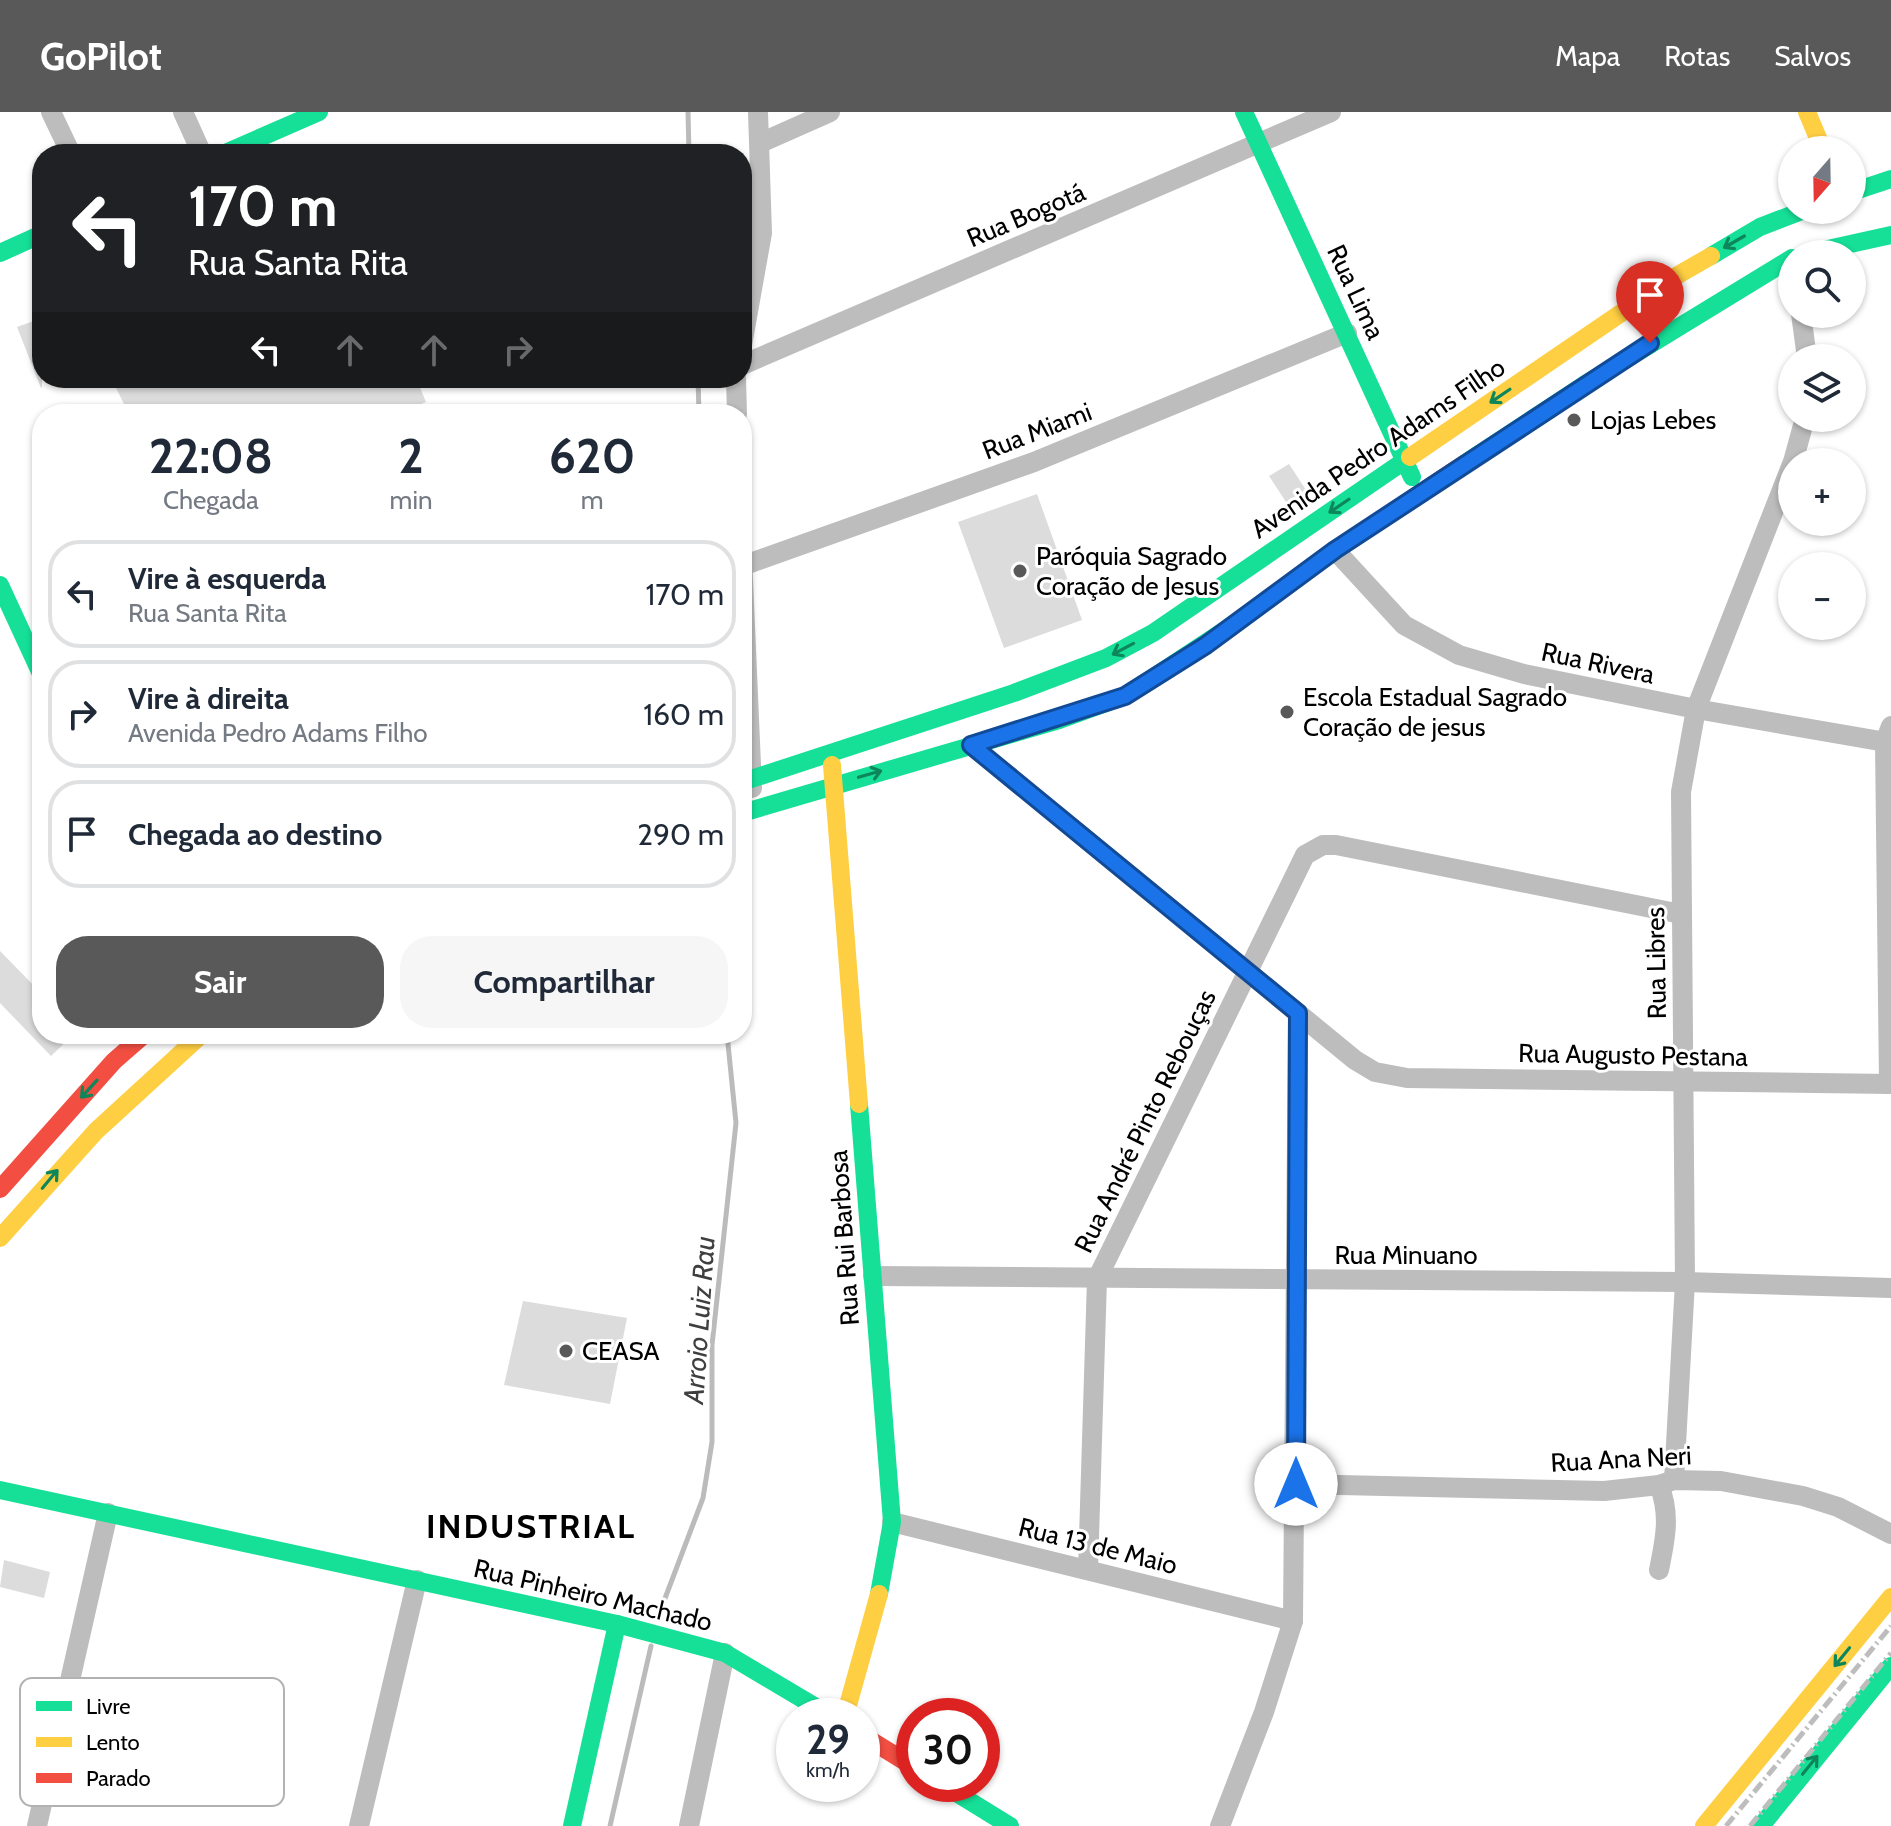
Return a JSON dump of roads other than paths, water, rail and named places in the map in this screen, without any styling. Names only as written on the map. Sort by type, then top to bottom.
[{"type":"main road","points":[[246,144],[318,112]]},
{"type":"main road","name":"Rua Lima","points":[[1244,112],[1421,493]]},
{"type":"main road","points":[[1807,112],[1817,136]]},
{"type":"main road","points":[[1866,187],[1891,179]]},
{"type":"main road","name":"Avenida Pedro Adams Filho","points":[[752,810],[1125,696],[1206,645],[1335,550],[1584,385],[1760,227],[1778,220]]},
{"type":"main road","name":"Avenida Pedro Adams Filho","points":[[1858,240],[1891,235]]},
{"type":"main road","points":[[0,253],[32,239]]},
{"type":"main road","name":"Avenida Pedro Adams Filho","points":[[752,778],[1014,693],[1106,658],[1153,633],[1565,353],[1683,297],[1778,266]]},
{"type":"main road","points":[[1565,353],[1584,385]]},
{"type":"main road","points":[[0,585],[32,654]]},
{"type":"main road","name":"Rua Rui Barbosa","points":[[831,751],[892,1522],[877,1608],[850,1698]]},
{"type":"main road","points":[[0,1189],[114,1061],[134,1044]]},
{"type":"main road","points":[[0,1238],[75,1149],[144,1081],[190,1044]]},
{"type":"main road","name":"Rua Pinheiro Machado","points":[[0,1490],[617,1624],[725,1653],[801,1698]]},
{"type":"main road","points":[[1704,1826],[1891,1597]]},
{"type":"main road","points":[[572,1826],[617,1624]]},
{"type":"main road","points":[[1761,1826],[1891,1666]]},
{"type":"main road","points":[[971,1802],[1010,1826]]},
{"type":"street","points":[[51,112],[66,144]]},
{"type":"street","points":[[183,112],[197,144]]},
{"type":"street","points":[[752,289],[762,233],[758,112]]},
{"type":"street","points":[[760,143],[830,112]]},
{"type":"street","name":"Rua Bogotá","points":[[752,361],[1331,112]]},
{"type":"street","name":"Rua Miami","points":[[752,562],[1034,462],[1347,333]]},
{"type":"street","name":"Rua Libres","points":[[1659,1570],[1668,1523],[1667,1482],[1685,1282],[1681,792],[1696,709],[1778,499]]},
{"type":"street","name":"Rua Rivera","points":[[1335,550],[1404,625],[1459,655],[1524,674],[1696,709],[1889,737]]},
{"type":"street","points":[[1889,737],[1890,1084]]},
{"type":"street","points":[[971,745],[1298,1013],[1293,1621],[1264,1712],[1220,1826]]},
{"type":"street","name":"Rua André Pinto Rebouças","points":[[1088,1570],[1097,1279],[1299,863],[1312,849],[1323,845],[1681,914]]},
{"type":"street","name":"Rua Augusto Pestana","points":[[1298,1013],[1375,1072],[1407,1078],[1890,1084]]},
{"type":"street","name":"Rua Minuano","points":[[873,1276],[1685,1282],[1891,1288]]},
{"type":"street","name":"Rua Ana Neri","points":[[1296,1484],[1604,1491],[1667,1482],[1721,1481],[1803,1496],[1838,1507],[1891,1534]]},
{"type":"street","points":[[71,1678],[108,1513]]},
{"type":"street","name":"Rua 13 de Maio","points":[[892,1522],[1293,1621]]},
{"type":"street","points":[[359,1826],[417,1580]]},
{"type":"street","points":[[689,1826],[725,1653]]},
{"type":"street","points":[[37,1826],[42,1806]]},
{"type":"waterway","name":"Arroio Luiz Rau","points":[[688,112],[689,144]]},
{"type":"waterway","name":"Arroio Luiz Rau","points":[[698,388],[699,404]]},
{"type":"waterway","name":"Arroio Luiz Rau","points":[[664,1601],[703,1498],[712,1442],[712,1345],[736,1123],[728,1044]]},
{"type":"waterway","name":"Arroio Luiz Rau","points":[[610,1826],[651,1646]]},
{"type":"railway","points":[[1726,1826],[1891,1626]]},
{"type":"railway","points":[[1750,1826],[1891,1653]]},
{"type":"place","name":"Lojas Lebes","points":[[1574,420]]},
{"type":"place","name":"Paróquia Sagrado Coração de Jesus","points":[[1020,571]]},
{"type":"place","name":"Escola Estadual Sagrado Coração de jesus","points":[[1287,712]]},
{"type":"place","name":"CEASA","points":[[566,1351]]},
{"type":"district","name":"INDUSTRIAL","points":[[531,1526]]}]
